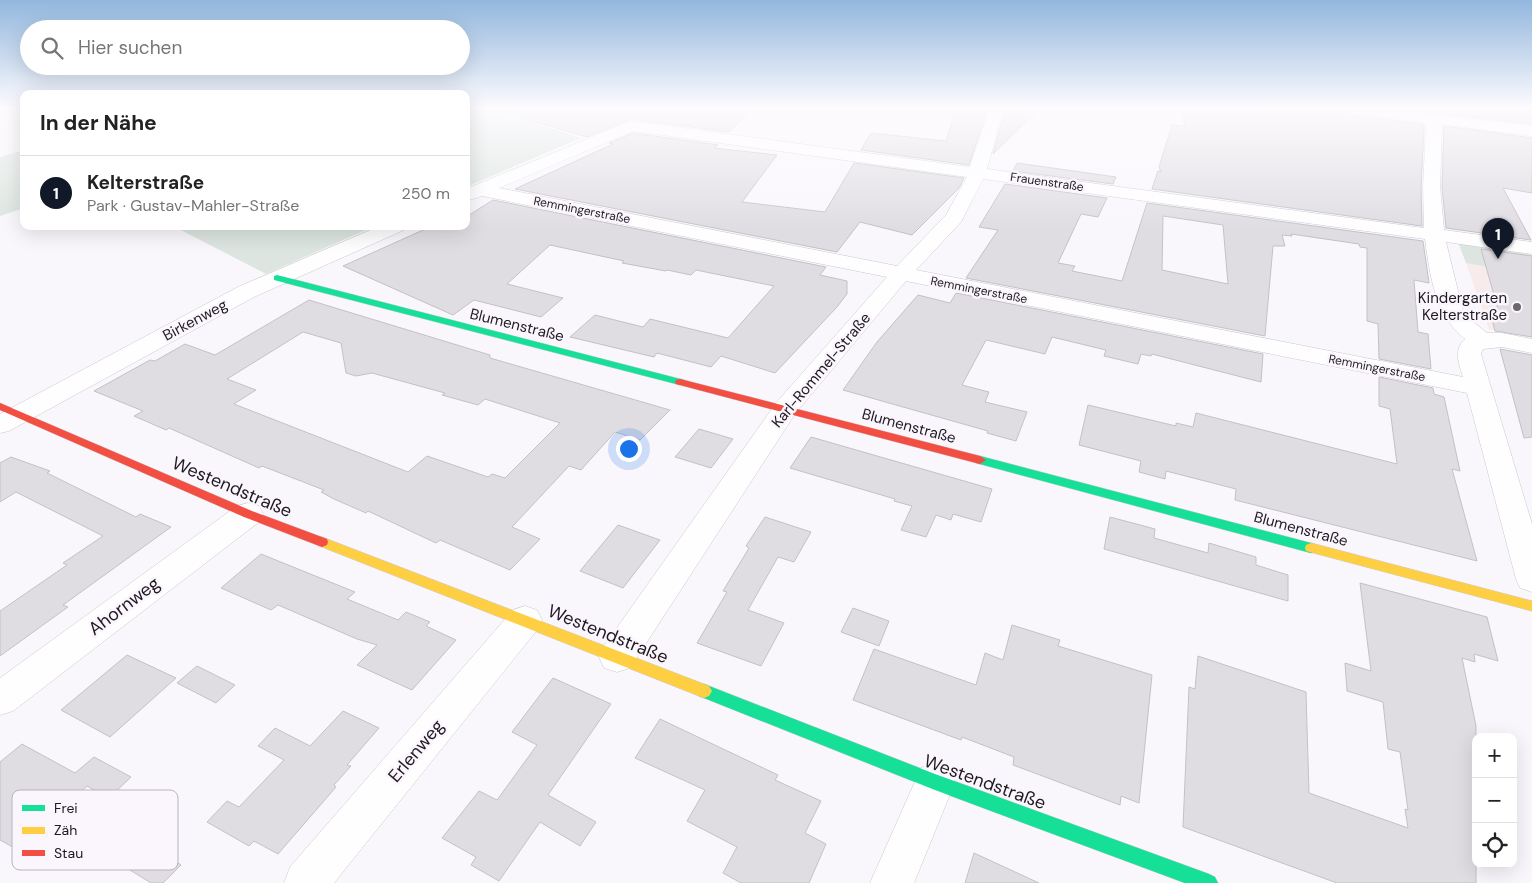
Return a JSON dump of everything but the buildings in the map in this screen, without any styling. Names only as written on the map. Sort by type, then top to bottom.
[{"type":"street","name":"Frauenstraße","points":[[473,193],[579,148]]},
{"type":"street","name":"Frauenstraße","points":[[794,148],[1532,248]]},
{"type":"street","name":"Karl-Rommel-Straße","points":[[617,657],[785,409],[901,274],[954,218],[977,173],[985,148]]},
{"type":"street","points":[[1433,148],[1430,190],[1433,234],[1452,312],[1459,322],[1481,340]]},
{"type":"street","name":"Remmingerstraße","points":[[473,193],[901,274],[1479,388]]},
{"type":"street","name":"Birkenweg","points":[[6,415],[246,292],[387,230]]},
{"type":"street","name":"Blumenstraße","points":[[277,278],[785,409],[1532,606]]},
{"type":"street","points":[[1532,346],[1505,340],[1481,340],[1472,346],[1469,354],[1532,579]]},
{"type":"street","name":"Westendstraße","points":[[6,415],[248,514],[526,620],[935,782],[1209,883]]},
{"type":"street","name":"Ahornweg","points":[[0,699],[248,514]]},
{"type":"street","name":"Erlenweg","points":[[306,883],[526,620]]},
{"type":"street","points":[[892,883],[935,782]]},
{"type":"shaded area","points":[[470,148],[557,148],[470,185]]},
{"type":"shaded area","points":[[20,151],[20,209],[0,216],[0,157]]},
{"type":"shaded area","points":[[181,230],[366,230],[266,274]]},
{"type":"shaded area","points":[[1458,242],[1532,255],[1532,275],[1466,263]]},
{"type":"shaded area","name":"Kindergarten Kelterstraße","points":[[1466,263],[1532,275],[1532,337],[1489,329]]},
{"type":"traffic: fast","points":[[277,278],[680,382]]},
{"type":"traffic: fast","points":[[980,460],[1311,548]]},
{"type":"traffic: fast","points":[[704,691],[935,782],[1209,883]]},
{"type":"traffic: slow","points":[[322,542],[704,691]]},
{"type":"traffic: slow","points":[[1311,548],[1532,606]]},
{"type":"traffic: jam","points":[[680,382],[980,460]]},
{"type":"traffic: jam","points":[[0,406],[248,514],[322,542]]},
{"type":"place","name":"Kelterstraße","points":[[1498,259]]},
{"type":"place","name":"Kindergarten Kelterstraße","points":[[1517,307]]}]
